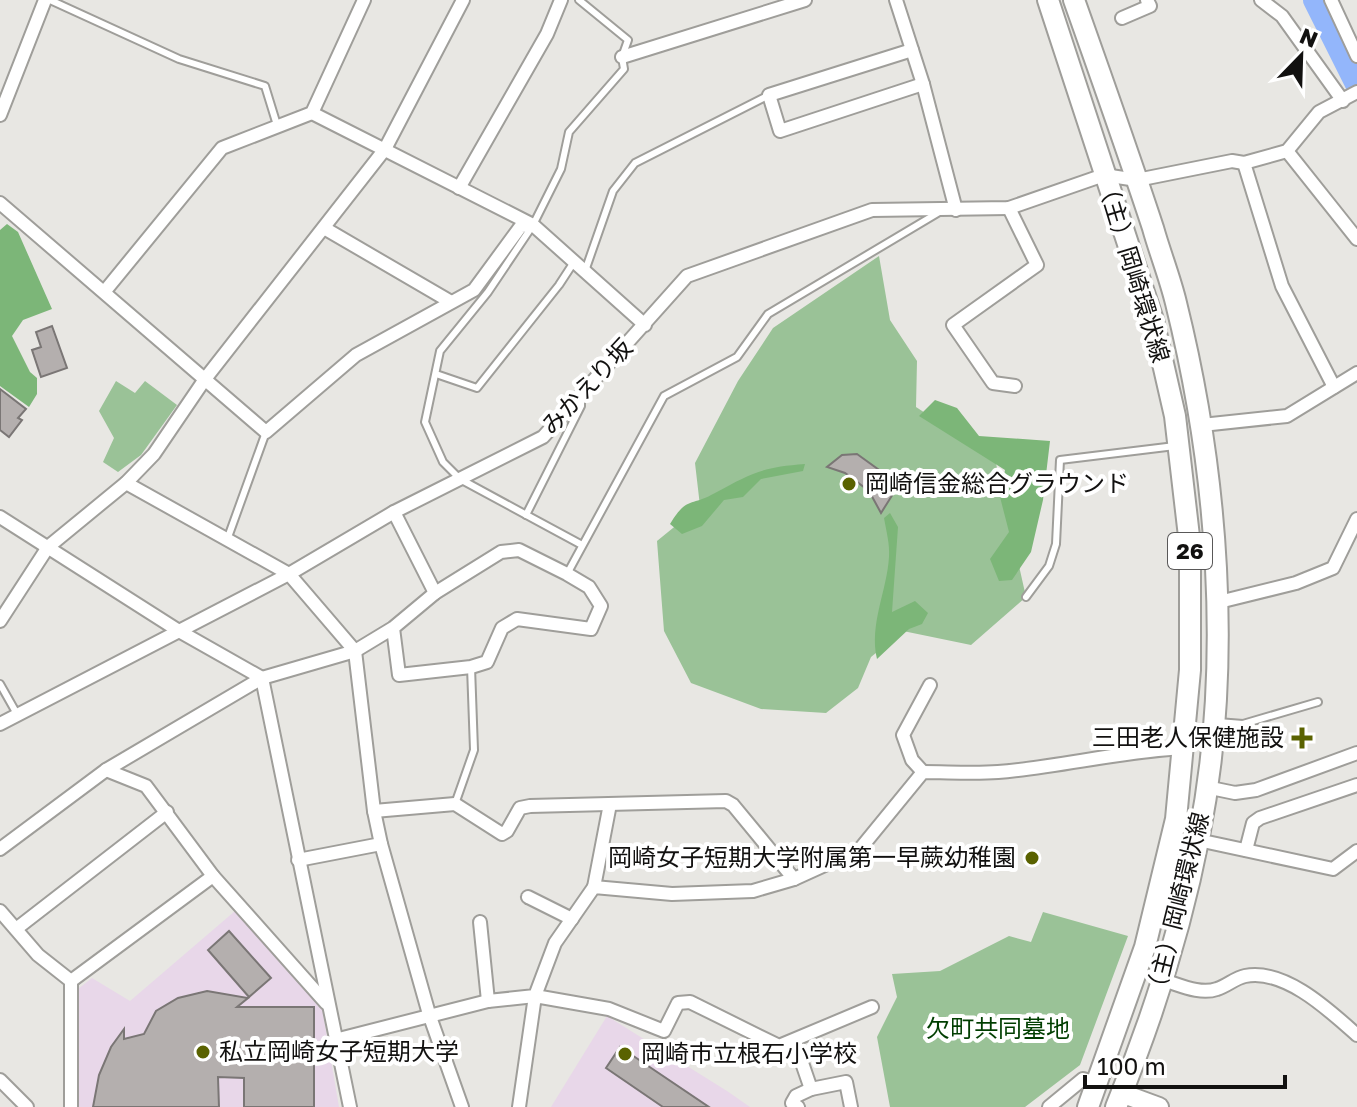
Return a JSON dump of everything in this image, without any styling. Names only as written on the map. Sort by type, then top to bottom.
[{"type":"main road","name":"（主）岡崎環状線","points":[[1048,0],[1104,175],[1143,281],[1175,416],[1190,545],[1190,670],[1176,819],[1145,947],[1088,1107]]},
{"type":"main road","name":"（主）岡崎環状線","points":[[1074,0],[1176,301],[1202,425],[1219,602],[1214,721],[1198,840],[1163,980],[1118,1100]]},
{"type":"street","points":[[0,115],[48,0]]},
{"type":"street","points":[[105,291],[222,148],[312,113],[364,0]]},
{"type":"street","points":[[0,621],[48,547],[126,483],[154,454],[205,379],[385,149],[463,0]]},
{"type":"street","points":[[459,188],[547,34],[561,0]]},
{"type":"street","points":[[622,57],[805,0]]},
{"type":"street","points":[[896,0],[923,84],[950,210]]},
{"type":"street","points":[[1122,18],[1150,6],[1147,0]]},
{"type":"street","points":[[1104,175],[1137,180],[1232,161],[1244,163],[1287,151],[1319,112],[1351,95],[1282,16],[1261,0]]},
{"type":"street","points":[[1331,0],[1357,56]]},
{"type":"street","points":[[912,50],[769,95],[780,131],[923,84]]},
{"type":"street","points":[[312,113],[533,225],[645,325]]},
{"type":"street","points":[[1287,151],[1357,239]]},
{"type":"street","points":[[1244,163],[1282,286],[1334,387]]},
{"type":"street","name":"みかえり坂","points":[[0,724],[289,574],[394,512],[543,437],[687,276],[872,210],[1009,208],[1104,175]]},
{"type":"street","points":[[0,203],[266,432],[356,355],[474,290],[521,226],[533,225]]},
{"type":"street","points":[[1009,208],[1037,265],[953,325],[993,383],[1015,386]]},
{"type":"street","points":[[324,228],[451,302]]},
{"type":"street","points":[[1202,425],[1287,416],[1357,373]]},
{"type":"street","points":[[126,483],[289,574],[355,651],[374,811],[381,844],[429,1014],[462,1107]]},
{"type":"street","points":[[394,512],[435,593]]},
{"type":"street","points":[[0,517],[179,631],[262,678],[350,1107]]},
{"type":"street","points":[[1219,602],[1296,583],[1333,568],[1357,519]]},
{"type":"street","points":[[0,849],[106,770],[262,678],[355,651],[393,628],[435,593],[501,552],[519,550],[567,574],[589,587],[601,606],[591,629],[517,619],[502,628],[487,662],[471,667],[399,675],[393,628]]},
{"type":"street","points":[[930,685],[903,735],[912,760],[923,772],[996,772],[1100,759],[1140,750],[1184,748]]},
{"type":"street","points":[[1206,787],[1235,793],[1256,790],[1357,753]]},
{"type":"street","points":[[106,770],[146,786],[213,876],[327,1004]]},
{"type":"street","points":[[594,887],[672,894],[753,891],[794,879],[860,849],[923,772]]},
{"type":"street","points":[[1246,850],[1253,823],[1260,818],[1357,785]]},
{"type":"street","points":[[374,811],[455,804],[502,834],[507,831],[520,808],[726,801],[733,805],[794,879]]},
{"type":"street","points":[[519,1107],[535,996],[555,943],[594,887],[610,804]]},
{"type":"street","points":[[16,929],[167,812]]},
{"type":"street","points":[[1198,840],[1333,869],[1357,851]]},
{"type":"street","points":[[298,860],[381,844]]},
{"type":"street","points":[[71,981],[213,876]]},
{"type":"street","points":[[528,897],[572,919]]},
{"type":"street","points":[[0,911],[38,955],[71,981]]},
{"type":"street","points":[[480,922],[488,1001]]},
{"type":"street","points":[[1163,980],[1203,992],[1217,990],[1244,976],[1269,976],[1303,992],[1354,1028]]},
{"type":"street","points":[[71,981],[71,1107]]},
{"type":"street","points":[[335,1040],[488,1001],[535,996],[609,1009],[664,1031],[678,1003],[690,1002],[801,1060],[811,1089]]},
{"type":"street","points":[[779,1046],[872,1007]]},
{"type":"street","points":[[1049,1107],[1083,1079],[1098,1083]]},
{"type":"street","points":[[0,1080],[27,1107]]},
{"type":"street","points":[[798,1107],[792,1103],[796,1096],[811,1089],[846,1082],[851,1107]]},
{"type":"street","points":[[1118,1100],[1159,1107]]},
{"type":"lane","points":[[48,0],[179,59],[265,86],[278,126]]},
{"type":"lane","points":[[579,0],[628,40],[622,57],[624,69],[569,132],[561,169],[533,225],[488,292],[440,351],[425,422],[443,462],[460,479],[582,545]]},
{"type":"lane","points":[[585,271],[613,191],[635,163],[769,95]]},
{"type":"lane","points":[[567,574],[664,396],[737,357],[768,314],[950,210]]},
{"type":"lane","points":[[436,374],[477,388],[574,262]]},
{"type":"lane","points":[[526,515],[581,406],[581,393]]},
{"type":"lane","points":[[227,540],[266,432]]},
{"type":"lane","points":[[1026,597],[1049,566],[1056,544],[1060,460],[1179,445]]},
{"type":"lane","points":[[455,804],[474,750],[471,667]]},
{"type":"lane","points":[[0,684],[17,714]]},
{"type":"lane","points":[[1214,721],[1243,724],[1318,702]]},
{"type":"shaded area","name":"私立岡崎女子短期大学","points":[[235,911],[322,1008],[339,1107],[78,1107],[78,989],[92,978],[130,1001]]},
{"type":"shaded area","name":"岡崎市立根石小学校","points":[[607,1016],[727,1091],[750,1107],[551,1107]]},
{"type":"green space","points":[[7,224],[18,232],[52,309],[23,320],[12,336],[30,372],[37,378],[37,394],[29,407],[0,386],[0,230]]},
{"type":"green space","name":"岡崎信金総合グラウンド","points":[[879,256],[890,320],[917,361],[916,407],[995,459],[1026,597],[971,645],[903,631],[871,657],[858,688],[826,713],[761,709],[691,683],[664,631],[657,541],[700,506],[695,463],[738,381],[773,328]]},
{"type":"green space","points":[[116,381],[135,393],[145,381],[177,405],[141,455],[118,472],[103,462],[114,438],[99,411]]},
{"type":"green space","points":[[935,400],[957,408],[979,436],[1050,441],[1043,500],[1031,552],[1012,580],[999,581],[990,559],[1009,532],[1000,497],[1005,470],[919,416]]},
{"type":"green space","points":[[805,464],[803,471],[761,479],[743,497],[724,500],[702,526],[682,534],[670,524],[685,506],[749,476],[768,469]]},
{"type":"green space","points":[[890,513],[898,527],[892,612],[915,601],[928,613],[922,624],[909,629],[877,659],[875,633],[889,557],[884,518]]},
{"type":"green space","name":"欠町共同墓地","points":[[1043,912],[1128,936],[1080,1065],[1025,1107],[890,1107],[877,1037],[897,997],[892,974],[940,971],[1009,936],[1031,942]]},
{"type":"building","points":[[52,326],[67,368],[41,377],[32,350],[41,347],[36,332]]},
{"type":"building","points":[[0,389],[26,409],[9,437],[0,430]]},
{"type":"building","points":[[857,454],[886,475],[893,494],[881,513],[869,491],[845,473],[827,467],[842,455]]},
{"type":"building","points":[[229,931],[271,978],[249,997],[208,950]]},
{"type":"building","points":[[207,991],[248,998],[237,1007],[314,1007],[314,1107],[244,1107],[244,1078],[218,1077],[219,1107],[93,1107],[99,1075],[111,1047],[124,1029],[124,1039],[144,1034],[156,1011],[178,998]]},
{"type":"building","points":[[620,1047],[709,1107],[663,1107],[606,1068]]},
{"type":"waterway","points":[[1315,0],[1357,84]]},
{"type":"place","name":"岡崎信金総合グラウンド","points":[[849,484]]},
{"type":"place","name":"三田老人保健施設","points":[[1302,738]]},
{"type":"place","name":"岡崎女子短期大学附属第一早蕨幼稚園","points":[[1032,858]]},
{"type":"place","name":"私立岡崎女子短期大学","points":[[203,1052]]},
{"type":"place","name":"岡崎市立根石小学校","points":[[625,1054]]}]
